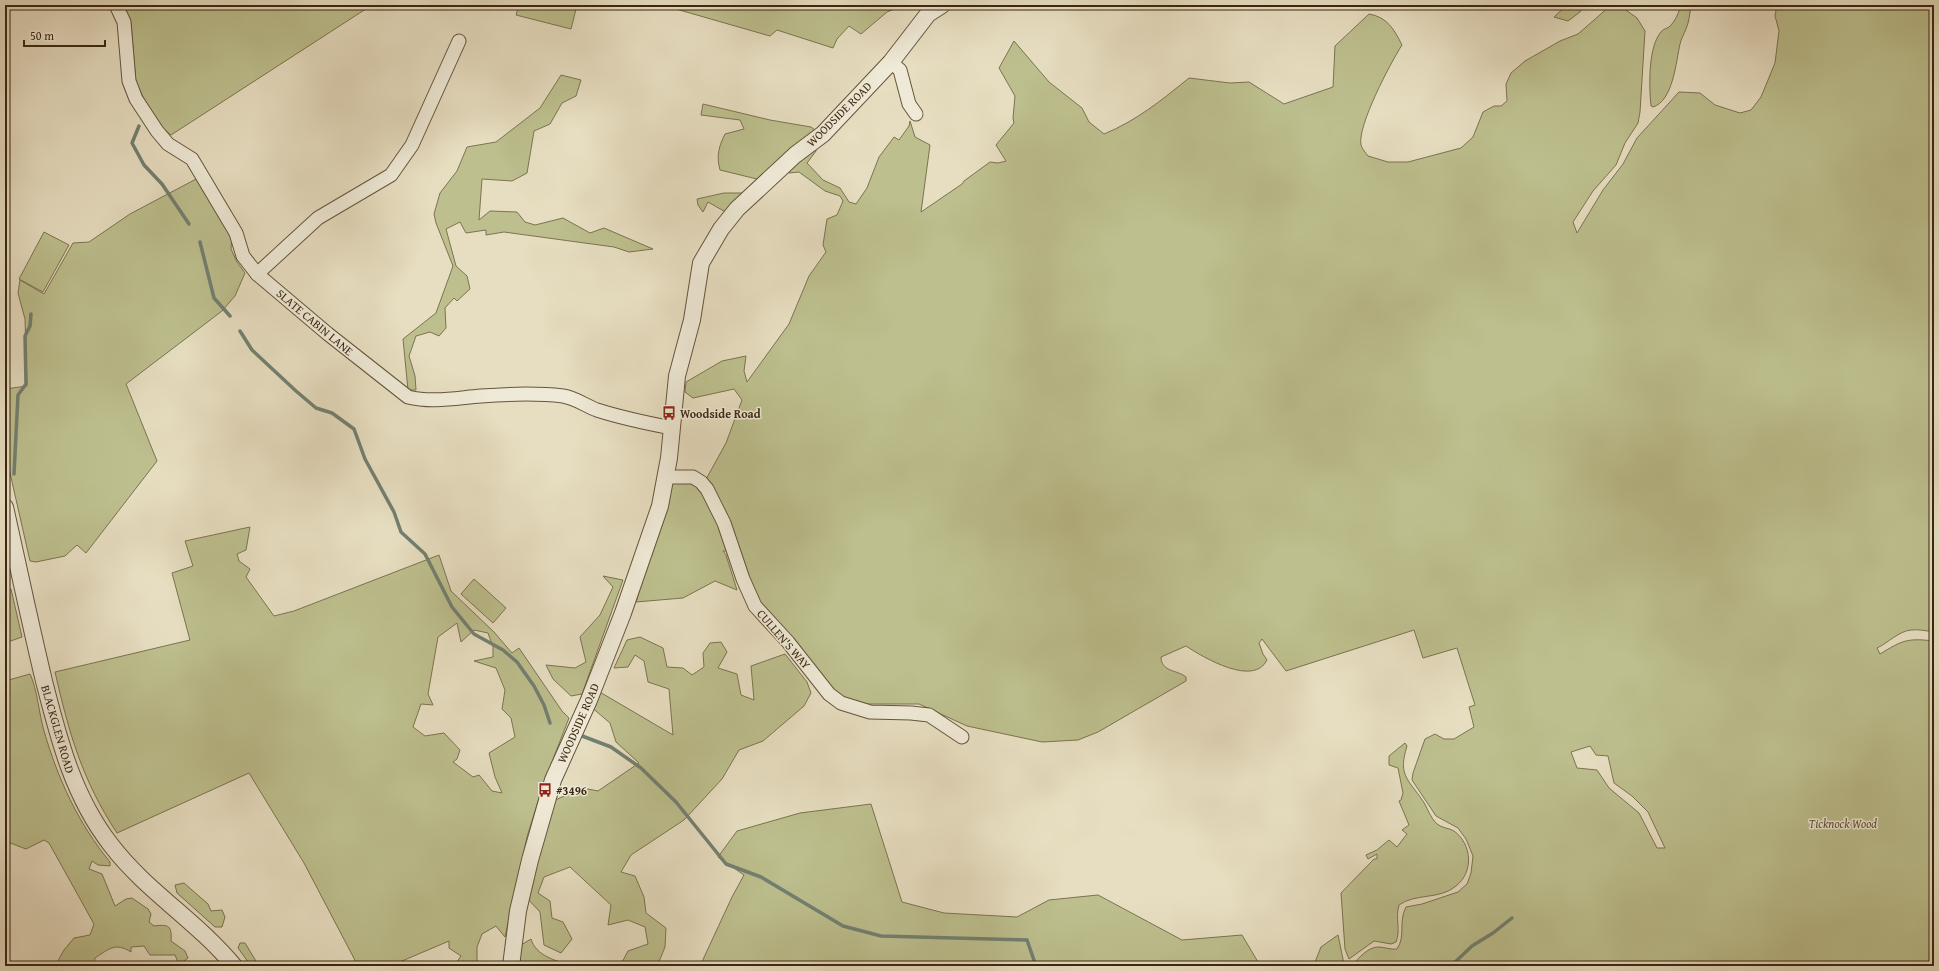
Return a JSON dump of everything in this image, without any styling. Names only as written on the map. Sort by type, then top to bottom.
[{"type":"street","name":"SLATE CABIN LANE","points":[[116,5],[124,22],[129,81],[139,106],[168,144],[192,159],[236,233],[243,256],[257,274],[345,348],[408,397],[420,400],[438,400],[486,396],[565,396],[595,409],[630,420],[672,428]]},
{"type":"street","name":"WOODSIDE ROAD","points":[[511,966],[518,911],[530,860],[553,780],[589,700],[624,613],[660,506],[666,477],[677,376],[690,331],[701,263],[721,229],[751,195],[795,155],[823,134],[906,45],[918,25],[928,14],[942,5]]},
{"type":"street","points":[[257,274],[318,218],[391,175],[412,145],[459,41]]},
{"type":"street","points":[[890,62],[900,70],[908,104],[916,114]]},
{"type":"street","name":"CULLEN'S WAY","points":[[666,477],[693,477],[701,482],[707,489],[724,523],[755,606],[788,642],[829,694],[841,704],[870,712],[929,715],[962,737]]},
{"type":"street","name":"BLACKGLEN ROAD","points":[[5,507],[54,721],[68,768],[79,793],[98,826],[131,868],[211,941],[234,966]]},
{"type":"green space","points":[[123,5],[372,5],[171,135],[158,124],[136,84],[131,23]]},
{"type":"green space","points":[[519,5],[577,5],[571,29],[516,15]]},
{"type":"green space","points":[[662,5],[921,5],[918,7],[899,7],[887,12],[861,34],[849,26],[837,39],[833,48],[777,30],[770,36]]},
{"type":"green space","points":[[1567,5],[1584,5],[1580,12],[1568,21],[1554,17]]},
{"type":"green space","name":"Ticknock Wood","points":[[1619,5],[1637,18],[1645,31],[1640,112],[1638,123],[1625,143],[1616,165],[1593,191],[1573,222],[1577,233],[1603,190],[1623,164],[1637,138],[1679,92],[1700,93],[1715,105],[1740,113],[1751,110],[1761,97],[1775,63],[1779,31],[1775,16],[1777,5],[1934,5],[1934,632],[1917,630],[1907,631],[1877,648],[1880,654],[1906,641],[1934,641],[1934,966],[1308,966],[1315,962],[1321,947],[1338,935],[1344,964],[1352,965],[1364,953],[1374,947],[1397,949],[1400,944],[1402,918],[1406,907],[1422,904],[1458,892],[1467,884],[1471,873],[1473,856],[1466,839],[1458,828],[1436,816],[1412,780],[1425,739],[1435,734],[1444,739],[1454,739],[1474,727],[1469,707],[1475,705],[1457,648],[1423,658],[1414,630],[1286,671],[1262,639],[1259,643],[1267,660],[1261,668],[1251,671],[1240,671],[1216,663],[1186,646],[1161,657],[1162,662],[1167,668],[1186,677],[1186,681],[1098,732],[1078,740],[1042,742],[967,726],[919,704],[868,704],[843,697],[834,691],[762,608],[705,481],[726,443],[742,400],[734,389],[693,398],[685,392],[686,382],[722,361],[746,356],[744,371],[747,382],[789,324],[809,276],[826,252],[823,245],[827,219],[837,215],[843,201],[840,196],[825,191],[799,172],[789,173],[791,165],[816,147],[816,151],[807,163],[823,180],[840,188],[849,202],[856,204],[867,188],[879,157],[894,137],[899,140],[909,126],[910,121],[915,137],[930,145],[921,212],[962,184],[990,162],[998,163],[1006,161],[996,145],[1014,123],[1015,96],[999,68],[1014,41],[1049,82],[1082,108],[1089,122],[1104,134],[1138,116],[1159,102],[1189,78],[1230,83],[1249,82],[1284,104],[1333,87],[1335,46],[1369,14],[1385,21],[1396,34],[1402,45],[1390,65],[1369,109],[1361,136],[1361,145],[1368,156],[1388,162],[1408,162],[1461,148],[1473,137],[1483,112],[1494,106],[1501,106],[1507,101],[1506,84],[1511,73],[1525,61],[1560,41],[1578,34],[1610,6]],"holes":[[[1590,746],[1596,755],[1608,756],[1614,783],[1632,796],[1648,812],[1665,848],[1657,848],[1639,813],[1609,788],[1597,770],[1577,768],[1571,752]]]},
{"type":"green space","points":[[1681,5],[1691,5],[1688,23],[1680,42],[1675,70],[1669,89],[1660,103],[1653,107],[1651,106],[1650,67],[1654,47],[1661,32],[1669,27],[1673,22]]},
{"type":"green space","points":[[561,75],[581,80],[576,96],[562,103],[550,124],[534,131],[527,173],[512,181],[482,179],[479,220],[490,211],[517,212],[525,222],[535,225],[563,218],[590,233],[604,228],[653,249],[629,252],[614,247],[504,232],[486,235],[486,230],[466,233],[460,222],[446,229],[456,266],[467,276],[470,289],[457,301],[454,298],[445,308],[446,328],[439,336],[430,332],[416,336],[409,356],[415,376],[416,390],[408,390],[403,339],[436,313],[453,266],[436,223],[434,214],[440,193],[457,171],[467,147],[496,142],[540,108]]},
{"type":"green space","points":[[703,104],[770,120],[811,127],[818,132],[761,180],[720,170],[718,160],[719,151],[725,134],[744,129],[740,120],[701,115]]},
{"type":"green space","points":[[198,178],[232,235],[231,249],[237,262],[245,273],[235,296],[222,311],[126,384],[157,461],[86,553],[77,545],[65,556],[36,562],[30,561],[5,451],[5,389],[27,386],[25,319],[18,293],[20,280],[44,294],[73,243],[89,242],[130,214]]},
{"type":"green space","points":[[724,193],[748,193],[729,214],[708,202],[703,212],[698,205],[697,199]]},
{"type":"green space","points":[[44,232],[69,245],[43,292],[19,279]]},
{"type":"green space","points":[[678,481],[699,485],[708,496],[728,551],[723,551],[726,555],[737,590],[715,581],[683,598],[636,602],[671,483]]},
{"type":"green space","points":[[250,527],[246,550],[237,554],[239,561],[250,569],[246,577],[274,616],[294,611],[439,555],[451,591],[494,632],[512,653],[519,648],[562,711],[569,718],[543,785],[527,837],[505,937],[496,926],[482,934],[477,947],[477,965],[454,966],[461,956],[449,948],[449,941],[395,964],[395,966],[358,966],[304,863],[249,773],[117,833],[95,794],[78,756],[55,672],[190,640],[172,573],[193,566],[185,541]],"holes":[[[457,623],[461,642],[474,630],[488,633],[493,647],[493,657],[474,661],[496,668],[505,690],[502,709],[511,718],[515,737],[489,753],[495,777],[502,793],[492,791],[479,775],[473,777],[453,762],[457,759],[460,750],[444,733],[425,736],[413,727],[421,704],[433,705],[428,694],[438,637]]]},
{"type":"green space","points":[[5,573],[9,589],[11,589],[22,637],[5,643]]},
{"type":"green space","points":[[603,576],[623,580],[582,694],[571,696],[553,679],[546,665],[575,668],[586,662],[580,637],[600,615],[613,587]]},
{"type":"green space","points":[[474,579],[506,608],[493,623],[461,594]]},
{"type":"green space","points":[[640,637],[663,648],[667,667],[683,668],[692,675],[704,667],[703,653],[710,643],[721,642],[727,652],[718,668],[737,674],[741,695],[754,700],[751,666],[785,654],[807,682],[811,693],[804,706],[763,741],[739,750],[722,779],[684,820],[631,855],[621,872],[635,876],[644,897],[646,913],[666,928],[665,947],[658,964],[663,966],[620,966],[628,951],[648,944],[645,927],[628,920],[608,925],[611,905],[570,867],[544,877],[538,893],[550,901],[552,918],[563,922],[572,939],[561,953],[544,945],[540,912],[525,896],[555,800],[583,788],[598,791],[639,763],[616,742],[610,723],[590,706],[598,691],[673,735],[669,689],[648,682],[644,661],[635,655],[628,667],[614,668],[627,640]]},
{"type":"green space","points":[[30,674],[44,731],[70,800],[88,832],[110,862],[110,866],[98,865],[92,861],[89,869],[102,874],[115,906],[126,899],[132,898],[148,909],[151,914],[149,922],[154,926],[163,925],[170,929],[171,941],[185,951],[188,958],[177,966],[178,962],[175,955],[150,955],[144,946],[131,947],[131,952],[121,947],[112,948],[95,958],[94,966],[55,966],[64,950],[74,938],[90,935],[94,924],[49,843],[44,840],[26,849],[5,841],[5,681]]},
{"type":"green space","points":[[1405,743],[1407,746],[1403,764],[1406,776],[1437,824],[1454,831],[1460,837],[1467,850],[1468,866],[1462,880],[1450,890],[1435,895],[1405,901],[1399,905],[1398,933],[1396,942],[1391,944],[1374,941],[1349,959],[1345,949],[1341,893],[1374,859],[1377,859],[1377,854],[1368,859],[1366,855],[1377,850],[1389,840],[1397,847],[1407,834],[1402,830],[1409,825],[1399,801],[1401,800],[1403,793],[1398,768],[1389,765],[1389,756]]},
{"type":"green space","points":[[871,804],[902,902],[944,913],[1017,917],[1049,900],[1098,895],[1182,940],[1242,935],[1258,962],[1277,966],[700,966],[732,897],[744,875],[718,857],[737,831],[800,813]]},
{"type":"green space","points":[[184,883],[208,904],[211,911],[222,910],[225,917],[222,927],[215,927],[177,893],[175,885]]},
{"type":"green space","points":[[531,939],[537,950],[547,957],[571,966],[514,966],[516,948]]},
{"type":"green space","points":[[240,943],[245,943],[259,966],[251,966],[238,948]]},
{"type":"waterway","points":[[139,126],[132,143],[144,165],[162,184],[189,224]]},
{"type":"waterway","points":[[200,242],[214,298],[230,316]]},
{"type":"waterway","points":[[14,474],[18,395],[26,384],[25,336],[30,326],[31,314]]},
{"type":"waterway","points":[[240,331],[252,350],[296,391],[316,408],[332,413],[354,429],[365,459],[394,512],[401,532],[425,554],[452,607],[474,634],[503,650],[517,662],[534,686],[544,705],[550,723]]},
{"type":"waterway","points":[[577,734],[611,747],[641,768],[676,802],[726,864],[761,877],[843,926],[881,936],[1027,940],[1036,966]]},
{"type":"waterway","points":[[1451,966],[1472,946],[1493,933],[1512,918]]},
{"type":"place","name":"Woodside Road","points":[[669,413]]},
{"type":"place","name":"#3496","points":[[545,790]]}]
